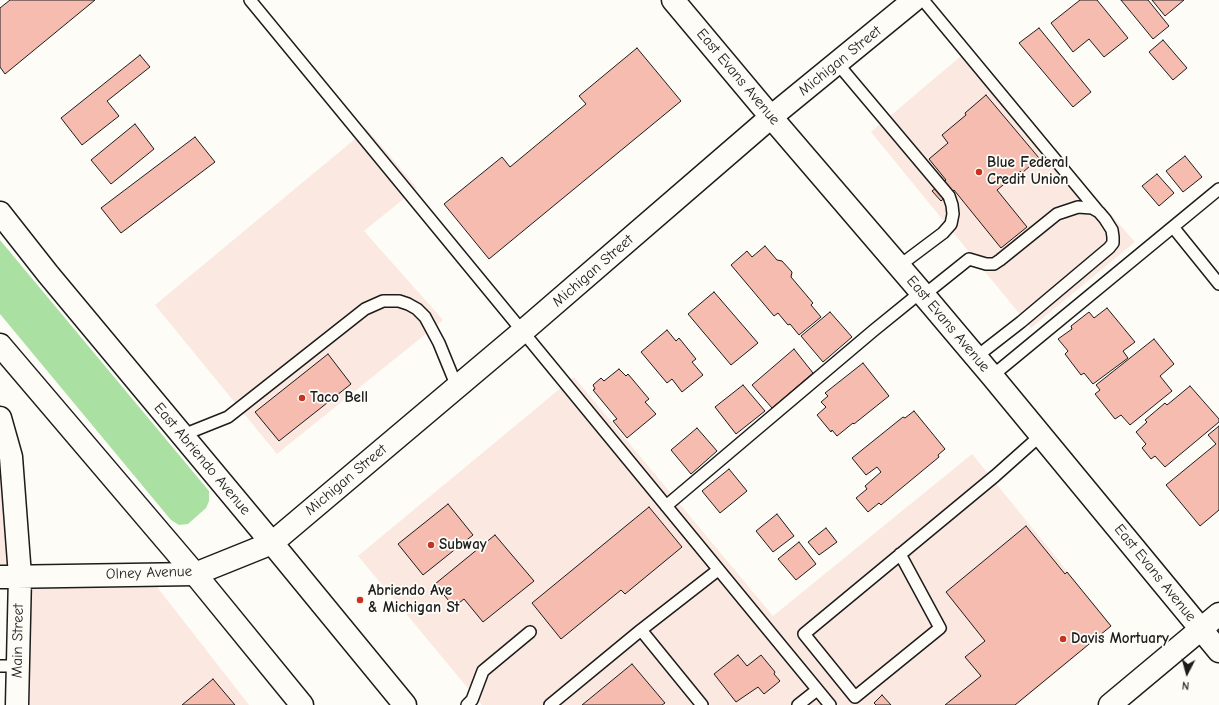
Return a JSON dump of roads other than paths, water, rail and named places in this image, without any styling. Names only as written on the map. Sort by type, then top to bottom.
[{"type":"street","name":"East Evans Avenue","points":[[673,0],[770,117],[992,376],[1219,651]]},
{"type":"street","name":"Michigan Street","points":[[272,542],[522,332],[770,117],[914,0]]},
{"type":"street","name":"East Abriendo Avenue","points":[[0,213],[48,274],[272,542],[405,705]]},
{"type":"street","points":[[0,345],[195,574],[302,705]]},
{"type":"street","points":[[0,418],[11,457],[10,576]]},
{"type":"street","name":"Olney Avenue","points":[[10,576],[195,574],[272,542]]},
{"type":"street","name":"Main Street","points":[[10,576],[9,666],[17,705]]},
{"type":"street","points":[[1110,705],[1219,614]]},
{"type":"lane","points":[[250,0],[830,705]]},
{"type":"lane","points":[[922,0],[1105,219],[1112,230],[1113,243],[1109,248],[1021,322],[976,357]]},
{"type":"lane","points":[[837,63],[949,196],[952,205],[953,214],[951,224],[943,233],[899,266]]},
{"type":"lane","points":[[992,376],[1219,189]]},
{"type":"lane","points":[[666,506],[873,331],[969,259],[986,264],[994,264],[1057,214],[1078,207],[1092,208],[1099,212]]},
{"type":"lane","points":[[1173,227],[1219,284]]},
{"type":"lane","points":[[183,435],[228,417],[364,308],[382,301],[399,301],[408,304],[417,309],[426,317],[439,343],[457,387]]},
{"type":"lane","points":[[900,554],[940,628],[856,697],[804,634],[1041,435]]},
{"type":"lane","points":[[550,705],[641,630],[718,570]]},
{"type":"lane","points":[[641,630],[702,705]]},
{"type":"lane","points":[[467,705],[472,700],[484,671],[530,632]]},
{"type":"lane","points":[[798,705],[817,690]]},
{"type":"place","name":"Blue Federal Credit Union","points":[[979,172]]},
{"type":"place","name":"Taco Bell","points":[[302,398]]},
{"type":"place","name":"Subway","points":[[431,545]]},
{"type":"place","name":"Abriendo Ave & Michigan St","points":[[360,600]]},
{"type":"place","name":"Davis Mortuary","points":[[1063,639]]}]
